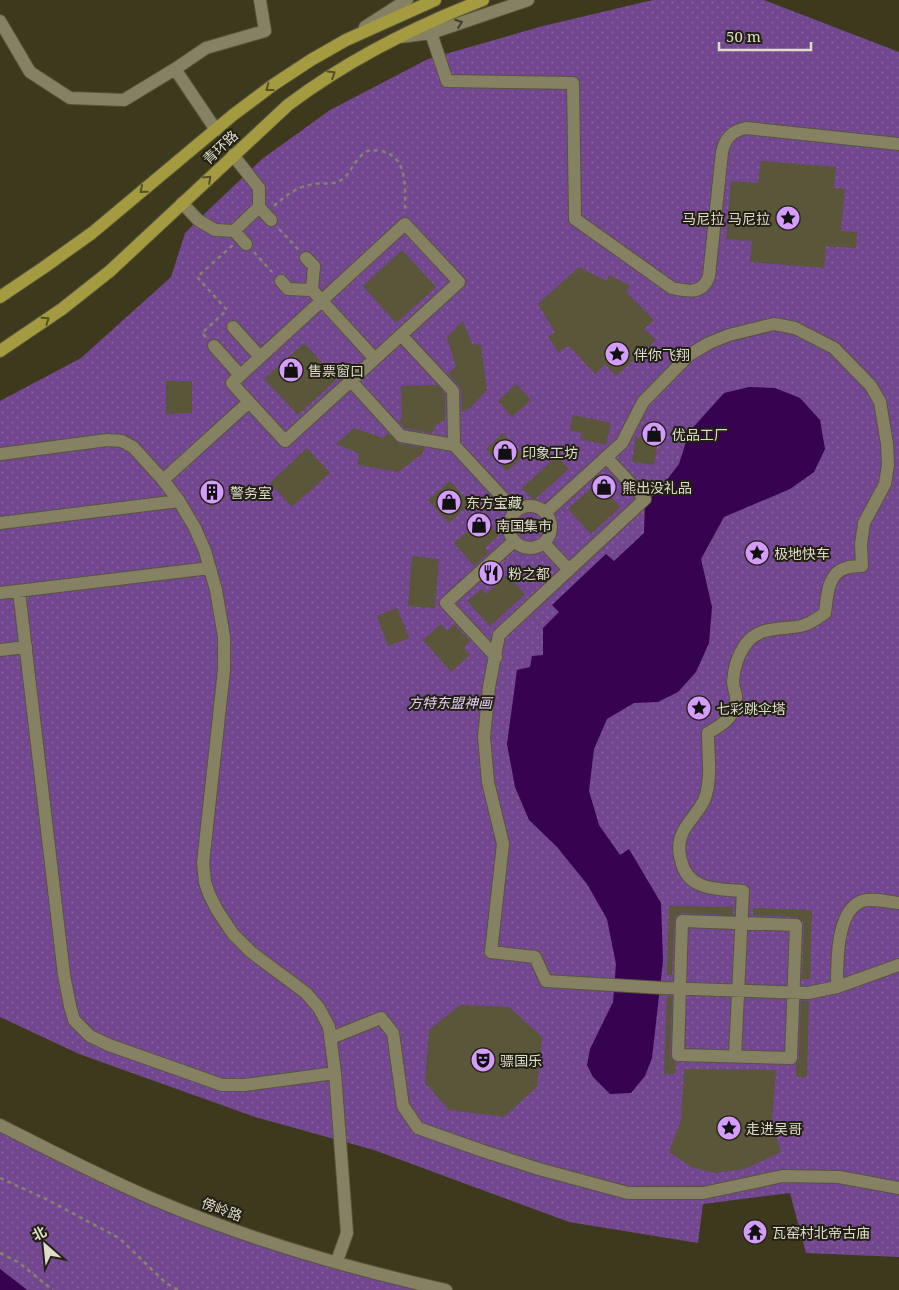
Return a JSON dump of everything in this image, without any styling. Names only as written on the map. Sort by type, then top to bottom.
[{"type":"main road","name":"青环路","points":[[0,297],[92,233],[273,85],[346,40],[435,0]]},
{"type":"main road","name":"青环路","points":[[0,350],[62,309],[110,271],[288,105],[316,84],[371,50],[449,13],[483,0]]},
{"type":"street","points":[[0,21],[30,72],[70,98],[124,100],[176,69],[206,48],[265,31],[260,0]]},
{"type":"street","points":[[346,40],[407,0]]},
{"type":"street","points":[[395,38],[431,33],[528,0]]},
{"type":"street","points":[[431,33],[447,81],[574,83],[575,219],[664,284],[681,290],[690,291],[698,289],[706,283],[709,276],[722,152],[724,142],[730,135],[746,128],[899,144]]},
{"type":"street","points":[[176,69],[216,130]]},
{"type":"street","points":[[182,204],[198,220],[215,230],[240,237],[266,214],[259,188],[233,156]]},
{"type":"street","points":[[406,224],[459,282],[285,441],[232,383],[406,224]]},
{"type":"street","points":[[306,258],[314,266],[312,290],[375,359]]},
{"type":"street","points":[[280,281],[288,290],[312,290]]},
{"type":"street","points":[[546,512],[622,443],[643,402],[689,354],[708,343],[752,328],[774,324],[795,328],[834,348],[871,386],[880,402],[887,444],[888,465],[885,484],[864,523],[861,544],[862,566],[844,568],[834,576],[828,587],[825,614],[802,626],[770,629],[755,635],[745,644],[736,664],[733,682],[736,705],[732,715],[722,725],[708,733],[709,784],[704,801],[683,832],[678,851],[687,876],[698,884],[715,889],[743,891],[735,1056]]},
{"type":"street","points":[[233,327],[260,356]]},
{"type":"street","points":[[401,334],[453,391],[454,445]]},
{"type":"street","points":[[214,346],[240,375]]},
{"type":"street","points":[[350,381],[401,436],[454,445],[515,511]]},
{"type":"street","points":[[163,480],[249,402]]},
{"type":"street","points":[[0,454],[108,440],[122,441],[133,447],[163,480],[179,501],[195,528],[210,568],[224,637],[224,670],[204,863],[204,882],[217,910],[232,934],[251,952],[306,993],[319,1008],[329,1027],[335,1073],[346,1233],[337,1262]]},
{"type":"street","points":[[606,457],[645,499],[499,635],[489,687],[484,737],[488,782],[503,844],[491,952],[535,957],[546,981],[738,991],[808,993],[899,966]]},
{"type":"street","points":[[0,522],[179,501]]},
{"type":"street","points":[[525,506],[536,506],[546,512],[551,522],[550,534],[544,543],[534,548],[523,548],[514,542],[508,532],[509,521],[515,511],[525,506]]},
{"type":"street","points":[[496,657],[446,603],[514,542]]},
{"type":"street","points":[[544,543],[569,570]]},
{"type":"street","points":[[0,593],[210,568]]},
{"type":"street","points":[[19,591],[64,975],[74,1020],[90,1036],[110,1045],[222,1084],[245,1085],[335,1073]]},
{"type":"street","points":[[0,650],[26,647]]},
{"type":"street","points":[[836,986],[838,950],[845,919],[852,908],[861,901],[899,903]]},
{"type":"street","points":[[682,921],[742,923],[796,925],[791,1058],[678,1055],[682,921]]},
{"type":"street","points":[[331,1038],[381,1018],[393,1033],[402,1106],[418,1128],[548,1172],[628,1193],[703,1193],[782,1176],[839,1177],[899,1188]]},
{"type":"street","points":[[0,1115],[50,1151]]},
{"type":"street","name":"傍岭路","points":[[0,1125],[90,1171],[154,1200],[228,1228],[337,1262],[446,1290]]},
{"type":"path","points":[[306,258],[266,214],[286,195],[302,187],[340,181],[348,174],[363,153],[372,150],[388,153],[396,158],[402,166],[405,182],[406,224]]},
{"type":"path","points":[[202,333],[228,310],[198,277],[240,237],[280,281]]},
{"type":"path","points":[[0,1178],[46,1199],[120,1238],[166,1283],[178,1290]]},
{"type":"path","points":[[0,1252],[18,1262],[53,1290]]},
{"type":"green space","name":"方特东盟神画","points":[[653,0],[764,0],[899,52],[899,1257],[806,1253],[790,1193],[703,1204],[698,1243],[569,1222],[374,1150],[255,1117],[79,1054],[0,1017],[0,401],[81,358],[171,277],[185,233],[198,220],[262,159],[330,110],[428,59],[543,26]]},
{"type":"green space","points":[[0,1125],[228,1228],[446,1290],[27,1290],[0,1269]]},
{"type":"shaded area","points":[[749,387],[775,388],[800,398],[820,420],[825,449],[814,472],[790,489],[724,517],[701,559],[712,607],[709,643],[696,672],[678,692],[658,702],[634,703],[607,719],[594,749],[589,791],[599,825],[620,855],[629,849],[661,903],[663,961],[652,1058],[645,1076],[631,1093],[610,1094],[593,1077],[587,1065],[590,1049],[613,1002],[616,964],[607,919],[587,884],[557,847],[529,820],[515,787],[507,744],[517,670],[530,667],[532,656],[543,655],[543,628],[559,612],[552,605],[606,554],[614,561],[644,533],[645,503],[659,490],[679,464],[689,432],[724,393]]},
{"type":"shaded area","points":[[0,1269],[27,1290],[0,1290]]},
{"type":"building","points":[[761,161],[836,167],[834,188],[845,189],[841,231],[857,232],[856,248],[826,246],[824,268],[750,262],[752,241],[726,239],[731,181],[758,183]]},
{"type":"building","points":[[402,250],[436,287],[396,323],[363,286]]},
{"type":"building","points":[[579,267],[606,281],[609,275],[630,286],[626,292],[654,320],[644,329],[656,340],[616,376],[605,364],[595,374],[569,346],[558,352],[548,336],[555,332],[538,304]]},
{"type":"building","points":[[463,321],[472,344],[481,345],[487,390],[470,408],[462,412],[461,390],[459,385],[448,374],[456,367],[447,337]]},
{"type":"building","points":[[304,343],[337,379],[298,415],[264,379]]},
{"type":"building","points":[[166,381],[192,381],[192,413],[166,414]]},
{"type":"building","points":[[516,384],[531,400],[512,417],[498,401]]},
{"type":"building","points":[[437,385],[445,394],[445,420],[436,425],[432,433],[405,428],[399,421],[402,418],[401,386]]},
{"type":"building","points":[[573,415],[611,423],[606,445],[580,439],[582,433],[570,430]]},
{"type":"building","points":[[644,426],[660,428],[654,465],[632,462],[636,437],[642,438]]},
{"type":"building","points":[[354,428],[383,438],[388,433],[399,444],[425,448],[422,454],[398,472],[358,465],[358,453],[336,444]]},
{"type":"building","points":[[503,433],[524,456],[507,471],[486,449]]},
{"type":"building","points":[[307,448],[330,473],[292,507],[270,483]]},
{"type":"building","points":[[557,456],[569,469],[534,500],[522,488]]},
{"type":"building","name":"警务室","points":[[213,478],[226,497],[211,507],[199,488]]},
{"type":"building","points":[[450,481],[470,503],[449,523],[428,500]]},
{"type":"building","points":[[598,482],[620,507],[591,534],[568,509]]},
{"type":"building","points":[[486,521],[499,535],[485,548],[489,552],[474,566],[454,543],[469,530],[472,534]]},
{"type":"building","points":[[412,556],[439,559],[435,608],[408,606]]},
{"type":"building","points":[[507,575],[525,594],[490,626],[467,601],[482,589],[486,594]]},
{"type":"building","points":[[397,608],[409,638],[388,646],[377,616]]},
{"type":"building","points":[[441,624],[447,631],[454,624],[470,641],[464,648],[470,655],[451,672],[423,640]]},
{"type":"building","points":[[669,906],[733,907],[733,915],[682,913],[675,916],[672,975],[667,975]]},
{"type":"building","points":[[753,908],[812,910],[810,979],[802,979],[803,921],[796,917],[753,915]]},
{"type":"building","points":[[667,996],[672,996],[670,1055],[671,1059],[676,1063],[675,1074],[664,1074]]},
{"type":"building","points":[[801,1001],[809,1001],[807,1077],[796,1077],[796,1064],[799,1058]]},
{"type":"building","name":"骠国乐","points":[[460,1005],[509,1007],[542,1037],[537,1087],[504,1117],[449,1110],[425,1083],[429,1030]]},
{"type":"building","points":[[684,1069],[776,1070],[772,1122],[781,1152],[745,1169],[715,1173],[691,1167],[669,1152],[681,1120]]},
{"type":"place","name":"马尼拉 马尼拉","points":[[788,218]]},
{"type":"place","name":"伴你飞翔","points":[[617,354]]},
{"type":"place","name":"售票窗口","points":[[291,370]]},
{"type":"place","name":"优品工厂","points":[[654,434]]},
{"type":"place","name":"印象工坊","points":[[505,452]]},
{"type":"place","name":"熊出没礼品","points":[[604,487]]},
{"type":"place","name":"警务室","points":[[212,492]]},
{"type":"place","name":"东方宝藏","points":[[449,502]]},
{"type":"place","name":"南国集市","points":[[479,525]]},
{"type":"place","name":"极地快车","points":[[757,553]]},
{"type":"place","name":"粉之都","points":[[491,573]]},
{"type":"place","name":"七彩跳伞塔","points":[[699,708]]},
{"type":"place","name":"骠国乐","points":[[483,1060]]},
{"type":"place","name":"走进吴哥","points":[[729,1128]]},
{"type":"place","name":"瓦窑村北帝古庙","points":[[755,1232]]}]
